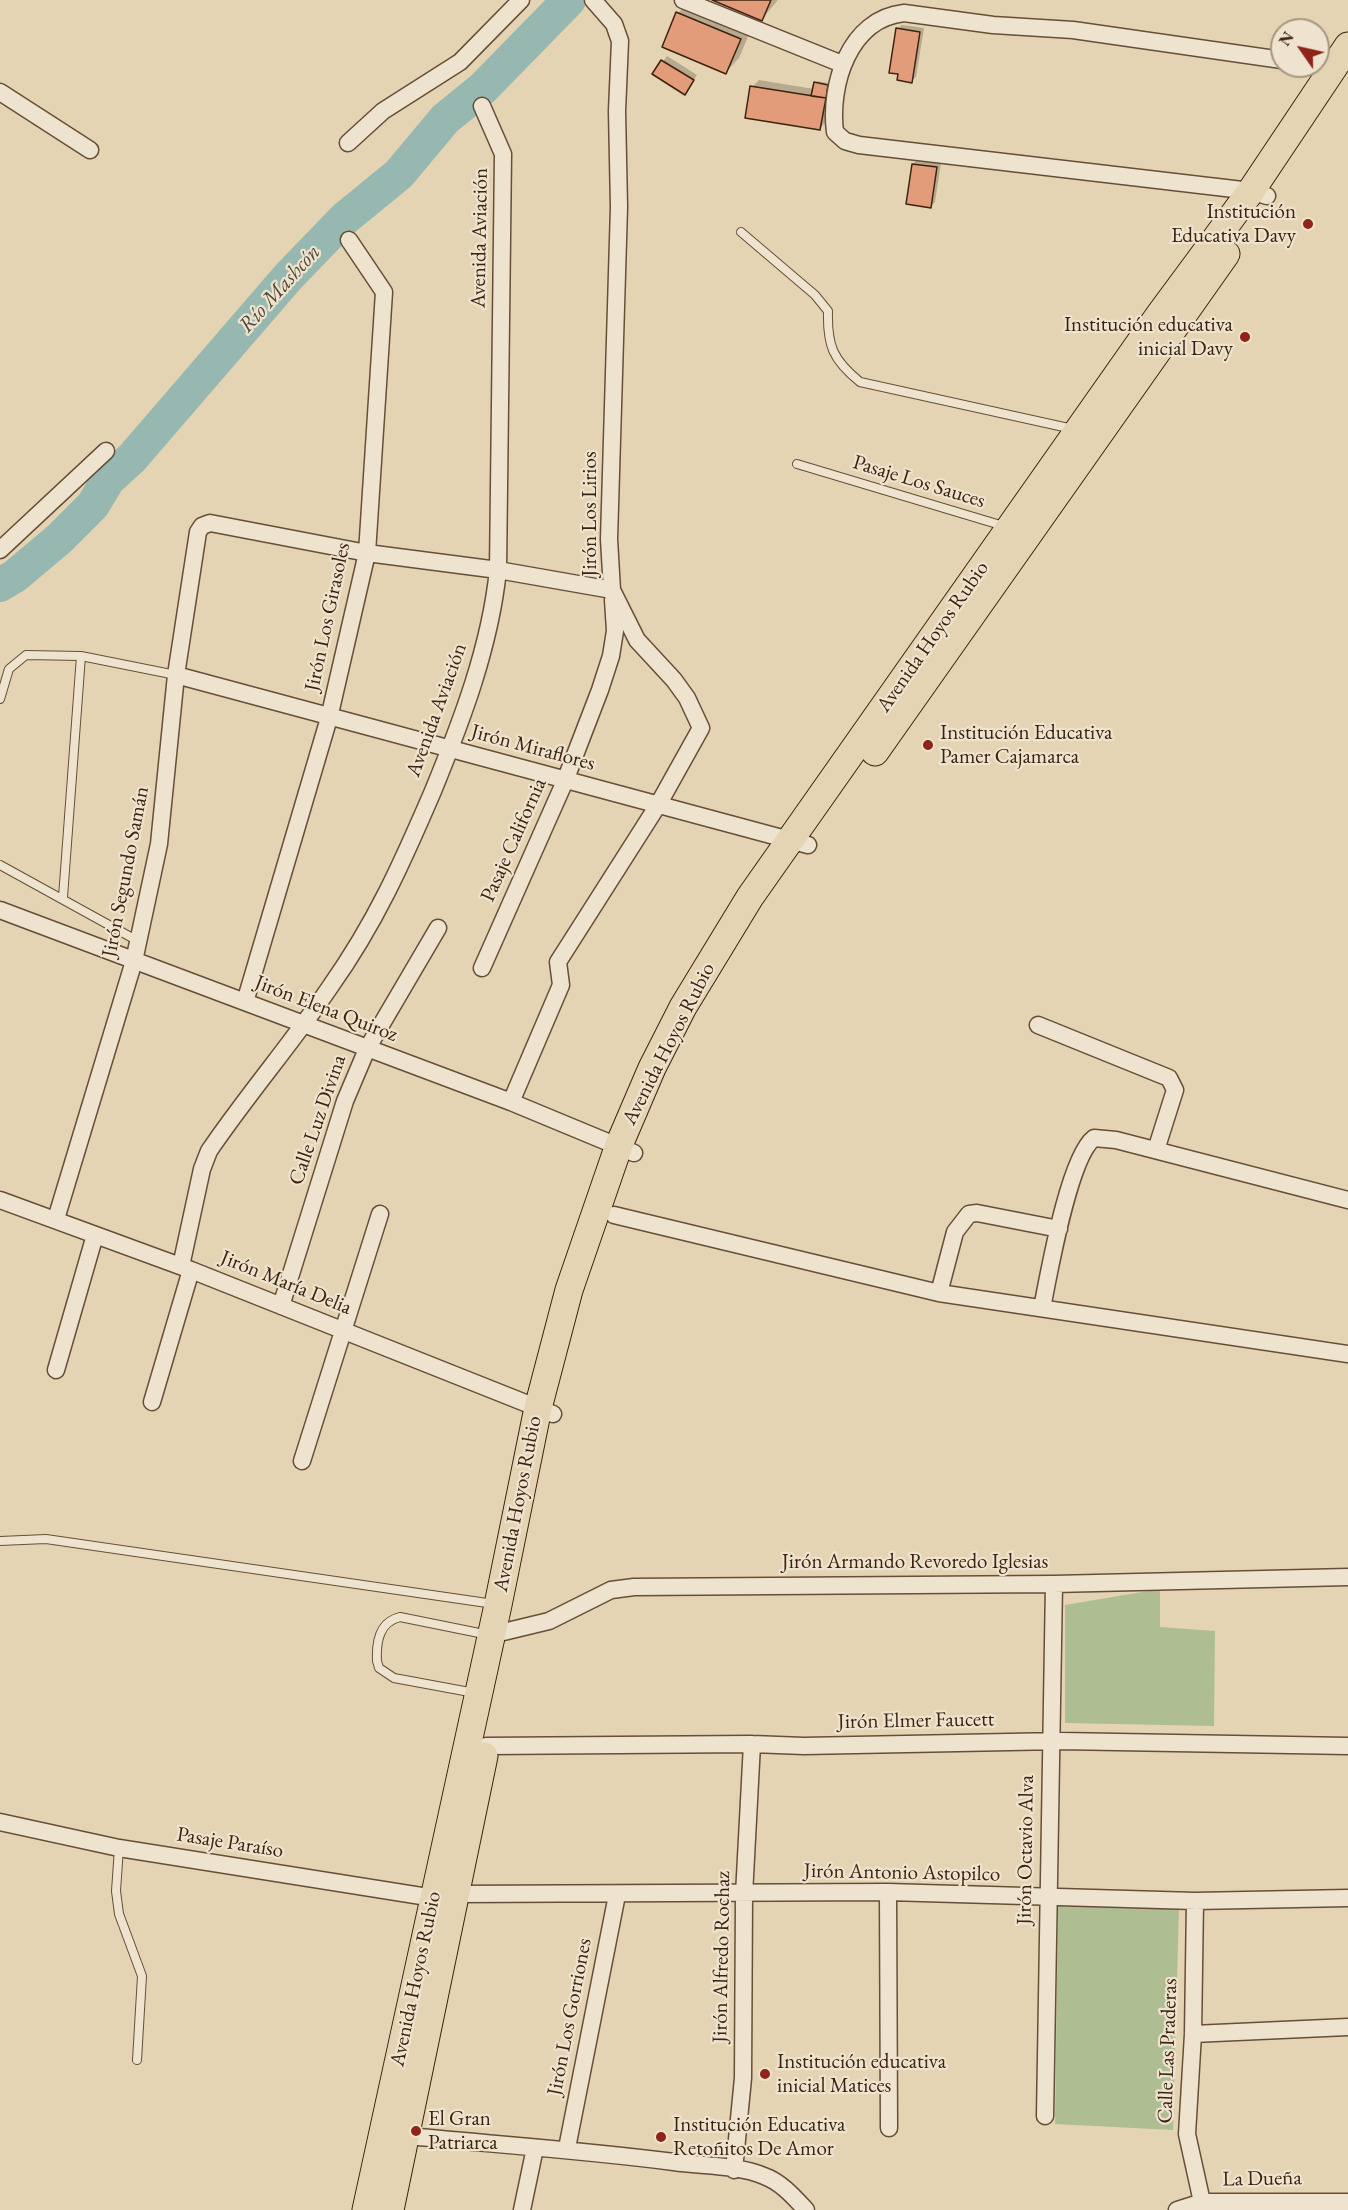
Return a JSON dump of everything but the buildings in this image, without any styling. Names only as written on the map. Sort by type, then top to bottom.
[{"type":"main road","name":"Avenida Hoyos Rubio","points":[[444,1896],[486,1746],[500,1634],[569,1290],[682,1007],[750,897],[799,843],[1090,432],[1160,314],[1259,193],[1339,66]]},
{"type":"main road","name":"Avenida Hoyos Rubio","points":[[366,2210],[394,2135],[444,1896],[478,1694],[500,1634],[498,1605],[545,1411],[614,1215],[627,1149]]},
{"type":"main road","name":"Avenida Hoyos Rubio","points":[[390,2210],[394,2135]]},
{"type":"street","points":[[348,143],[383,111],[460,62],[521,0]]},
{"type":"street","points":[[683,0],[842,64]]},
{"type":"street","name":"Jirón Los Lirios","points":[[511,1102],[561,986],[558,962],[658,805],[700,734],[701,722],[674,680],[637,640],[612,590],[609,538],[619,207],[617,111],[620,41],[614,24],[596,2]]},
{"type":"street","points":[[1259,193],[852,143],[835,132],[832,109],[842,64],[868,27],[893,14],[904,13],[993,25],[1073,30],[1270,58]]},
{"type":"street","points":[[0,92],[90,150]]},
{"type":"street","name":"Avenida Aviación","points":[[152,1402],[186,1268],[202,1170],[209,1151],[330,988],[382,906],[450,749],[482,655],[494,610],[498,570],[503,154],[482,106]]},
{"type":"street","name":"Jirón Los Girasoles","points":[[245,1002],[329,718],[367,553],[384,292],[349,240]]},
{"type":"street","points":[[0,550],[106,452]]},
{"type":"street","name":"Jirón Segundo Samán","points":[[56,1219],[134,961],[159,844],[176,675],[198,532],[202,526],[210,523],[367,553]]},
{"type":"street","points":[[367,553],[498,570],[612,590]]},
{"type":"street","name":"Pasaje California","points":[[482,968],[565,781],[611,656],[615,631],[612,590]]},
{"type":"street","name":"Jirón Miraflores","points":[[176,675],[799,843]]},
{"type":"street","name":"Jirón Elena Quiroz","points":[[0,910],[304,1023],[627,1149]]},
{"type":"street","name":"Calle Luz Divina","points":[[281,1306],[342,1110],[366,1049],[438,928]]},
{"type":"street","points":[[1038,1025],[1169,1078],[1175,1090],[1156,1150]]},
{"type":"street","points":[[1042,1308],[1059,1229],[1087,1144],[1102,1137],[1348,1200]]},
{"type":"street","name":"Jirón María Delia","points":[[0,1200],[186,1268],[545,1411]]},
{"type":"street","points":[[939,1293],[954,1232],[969,1214],[977,1213],[1059,1229]]},
{"type":"street","points":[[302,1461],[380,1214]]},
{"type":"street","points":[[614,1215],[939,1293],[1348,1354]]},
{"type":"street","points":[[56,1370],[95,1235]]},
{"type":"street","name":"Jirón Armando Revoredo Iglesias","points":[[500,1634],[549,1621],[611,1590],[634,1587],[1054,1584],[1348,1577]]},
{"type":"street","name":"Jirón Octavio Alva","points":[[1045,2116],[1054,1584]]},
{"type":"street","name":"Jirón Elmer Faucett","points":[[486,1746],[752,1744],[804,1746],[1050,1741],[1348,1746]]},
{"type":"street","name":"Jirón Alfredo Rochaz","points":[[734,2170],[743,2078],[744,1895],[752,1744]]},
{"type":"street","name":"Pasaje Paraíso","points":[[0,1822],[119,1848],[444,1896]]},
{"type":"street","points":[[888,1892],[889,2128]]},
{"type":"street","name":"Jirón Antonio Astopilco","points":[[444,1896],[888,1892],[1195,1901],[1348,1898]]},
{"type":"street","name":"Jirón Los Gorriones","points":[[567,2148],[617,1894]]},
{"type":"street","name":"Calle Las Praderas","points":[[1195,1901],[1193,2034],[1187,2134],[1202,2202]]},
{"type":"street","points":[[1193,2034],[1348,2027]]},
{"type":"street","points":[[394,2135],[535,2148],[567,2148],[764,2175],[790,2192],[806,2210]]},
{"type":"street","points":[[522,2210],[535,2148]]},
{"type":"street","name":"La Dueña","points":[[1177,2210],[1202,2202],[1348,2202]]},
{"type":"lane","points":[[741,232],[815,295],[828,311],[828,334],[834,355],[844,369],[860,382],[1090,432]]},
{"type":"lane","name":"Pasaje Los Sauces","points":[[797,464],[1020,531]]},
{"type":"lane","points":[[0,699],[9,669],[26,655],[81,656],[176,675]]},
{"type":"lane","points":[[63,897],[81,656]]},
{"type":"lane","points":[[0,865],[63,897],[138,940]]},
{"type":"lane","points":[[0,1540],[46,1539],[498,1605]]},
{"type":"lane","points":[[478,1694],[394,1678],[385,1673],[377,1661],[381,1631],[393,1619],[400,1617],[500,1634]]},
{"type":"lane","points":[[119,1848],[116,1891],[119,1914],[142,1976],[137,2060]]},
{"type":"green space","points":[[1160,1589],[1160,1627],[1215,1631],[1214,1726],[1065,1723],[1065,1605]]},
{"type":"green space","points":[[1058,1905],[1179,1907],[1173,2130],[1055,2124]]},
{"type":"waterway","name":"Río Mashcón","points":[[0,585],[15,576],[59,539],[93,505],[108,480],[132,458],[288,277],[344,219],[399,174],[445,119],[483,88],[569,0]]},
{"type":"place","name":"Institución Educativa Davy","points":[[1308,224]]},
{"type":"place","name":"Institución educativa inicial Davy","points":[[1245,337]]},
{"type":"place","name":"Institución Educativa Pamer Cajamarca","points":[[928,745]]},
{"type":"place","name":"Institución educativa inicial Matices","points":[[765,2074]]},
{"type":"place","name":"El Gran Patriarca","points":[[416,2131]]},
{"type":"place","name":"Institución Educativa Retoñitos De Amor","points":[[661,2137]]}]
